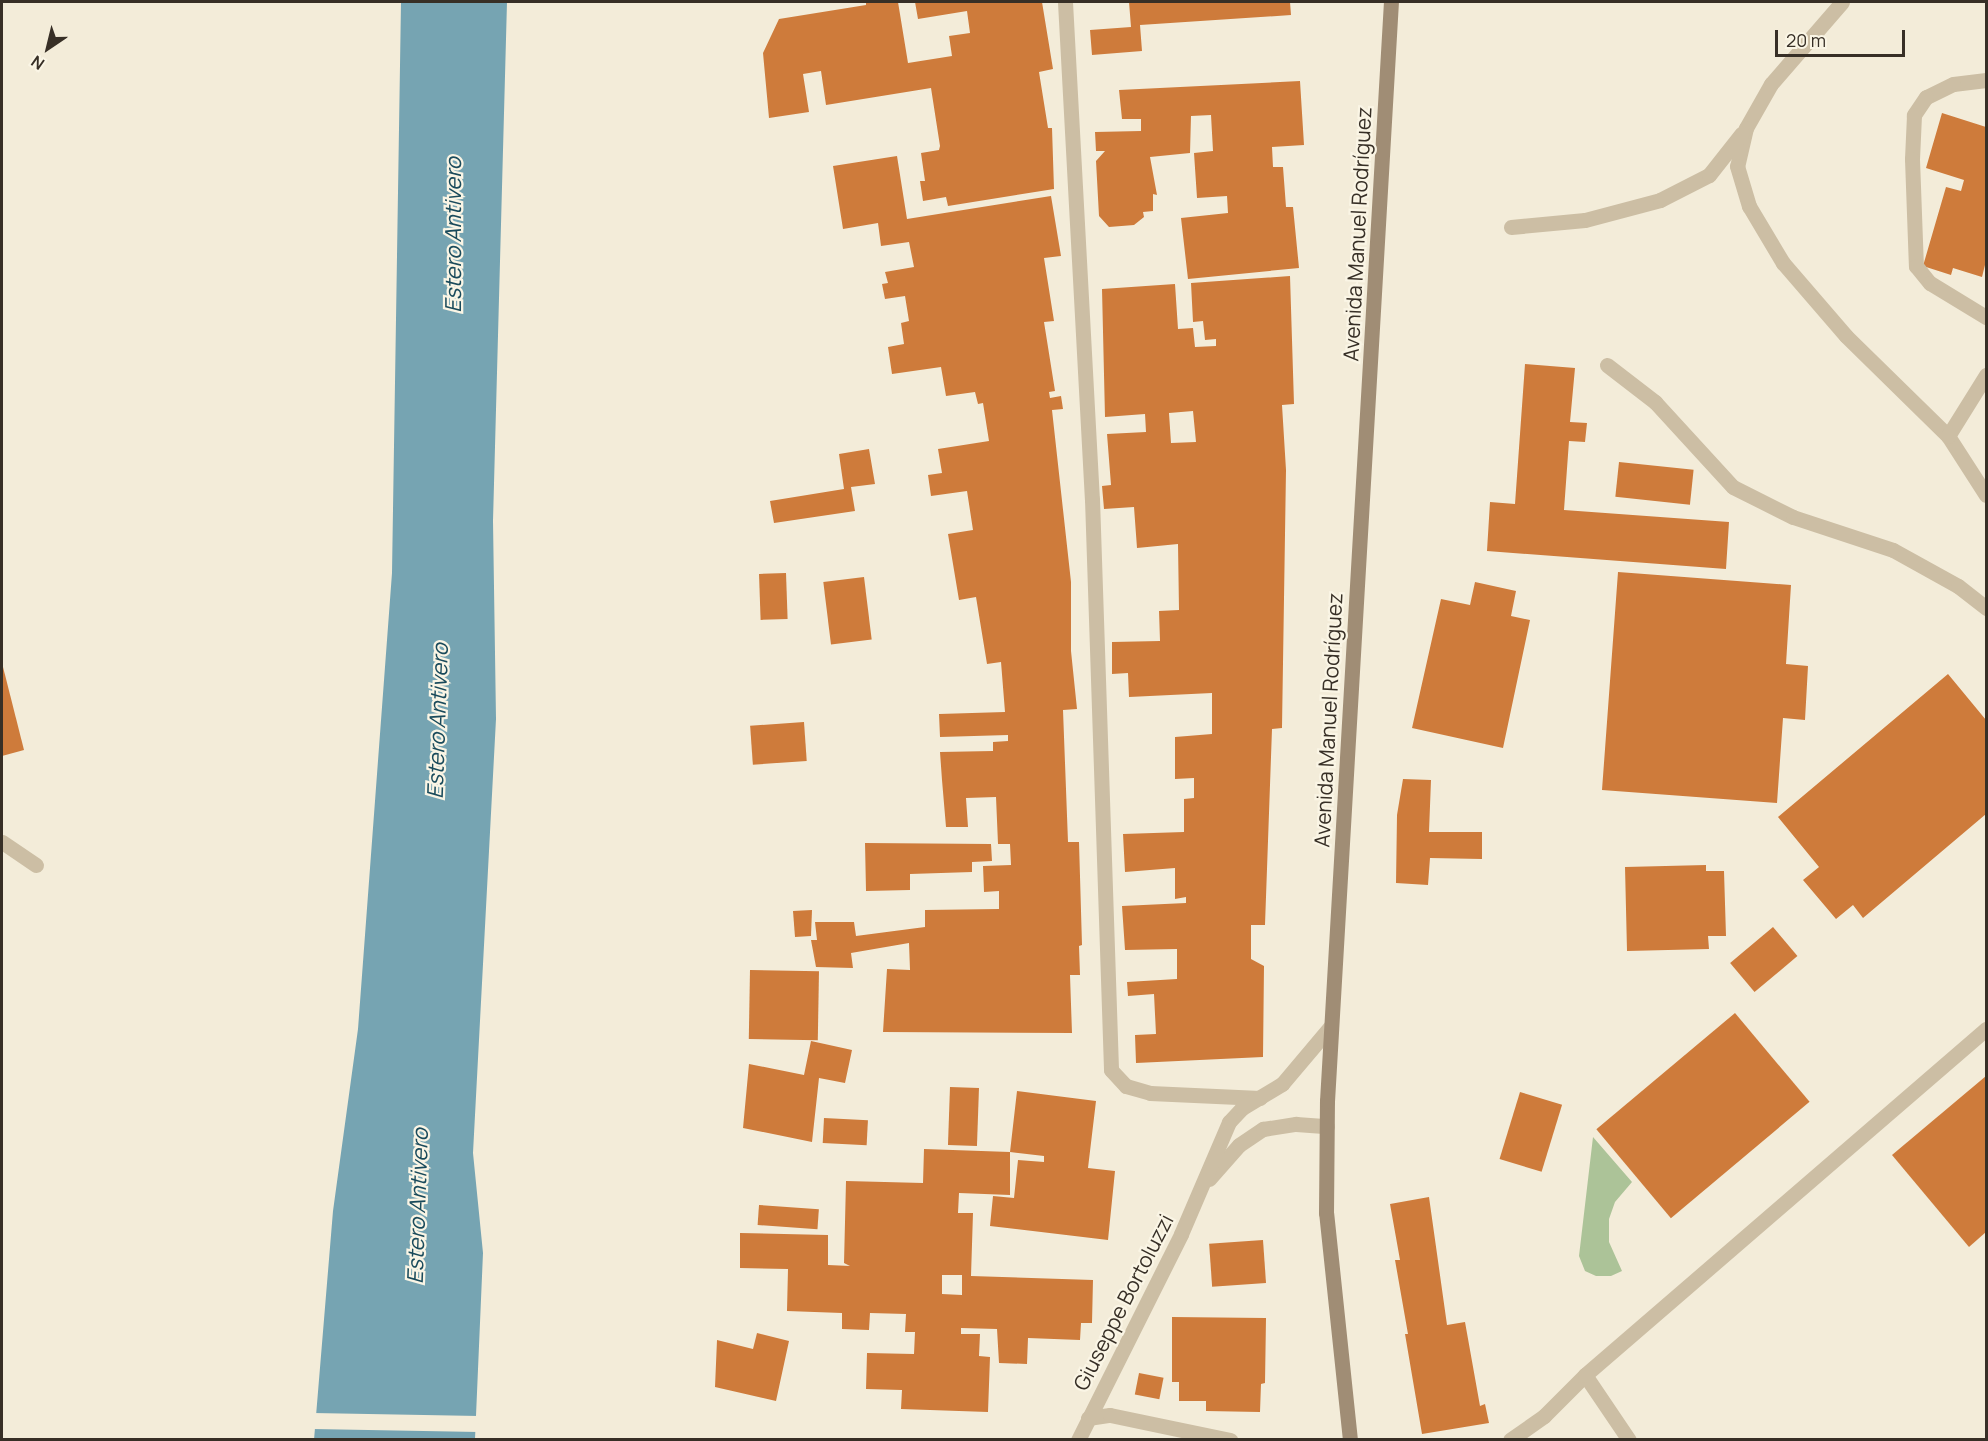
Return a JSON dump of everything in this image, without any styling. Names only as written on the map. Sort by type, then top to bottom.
[{"type":"main road","name":"Avenida Manuel Rodríguez","points":[[1350,1440],[1326,1213],[1327,1126],[1391,2]]},
{"type":"street","points":[[1065,2],[1092,500],[1111,1070],[1126,1086],[1150,1093],[1260,1098]]},
{"type":"street","points":[[1511,227],[1585,219],[1660,200],[1709,176],[1746,128],[1771,84],[1842,2]]},
{"type":"street","points":[[1986,80],[1953,84],[1926,97],[1914,115],[1912,159],[1916,266],[1930,283],[1986,317]]},
{"type":"street","points":[[1746,128],[1737,166],[1749,206],[1783,264],[1846,336],[1948,436],[1986,495]]},
{"type":"street","points":[[1607,365],[1655,402],[1733,487],[1793,517],[1893,550],[1958,586],[1986,608]]},
{"type":"street","points":[[1948,436],[1986,375]]},
{"type":"street","points":[[2,842],[36,865]]},
{"type":"street","points":[[1205,1183],[1229,1122],[1242,1108],[1282,1083],[1331,1026]]},
{"type":"street","points":[[1510,1440],[1544,1416],[1585,1374],[1986,1029]]},
{"type":"street","points":[[1205,1183],[1239,1145],[1263,1129],[1296,1124],[1327,1126]]},
{"type":"street","name":"Giuseppe Bortoluzzi","points":[[1078,1440],[1205,1183]]},
{"type":"street","points":[[1585,1374],[1629,1440]]},
{"type":"street","points":[[1088,1418],[1110,1415],[1230,1440]]},
{"type":"green space","points":[[1593,1137],[1632,1182],[1615,1202],[1609,1219],[1609,1242],[1622,1271],[1611,1276],[1596,1276],[1585,1271],[1579,1256]]},
{"type":"water","name":"Estero Antivero","points":[[401,2],[507,2],[493,521],[496,719],[473,1153],[483,1253],[475,1439],[314,1440],[333,1211],[358,1029],[392,573]]},
{"type":"pier","points":[[313,1413],[479,1416],[479,1432],[313,1429]]},
{"type":"building","points":[[866,2],[898,2],[908,63],[952,56],[949,36],[970,33],[967,11],[918,19],[915,2],[1042,2],[1053,69],[1039,72],[1048,128],[1052,128],[1054,189],[948,206],[946,197],[923,201],[920,181],[925,181],[921,153],[939,150],[940,146],[931,88],[826,105],[821,71],[803,74],[809,112],[769,118],[763,53],[779,19],[866,5]]},
{"type":"building","points":[[1129,2],[1290,2],[1291,15],[1140,25],[1142,51],[1092,55],[1090,30],[1131,27]]},
{"type":"building","points":[[1300,81],[1304,145],[1272,147],[1273,167],[1283,167],[1286,207],[1293,207],[1299,268],[1188,279],[1181,218],[1228,213],[1227,196],[1197,198],[1194,153],[1213,151],[1211,115],[1191,116],[1190,153],[1150,157],[1157,195],[1153,194],[1153,211],[1143,212],[1144,217],[1134,225],[1109,227],[1099,216],[1096,161],[1105,151],[1096,151],[1095,132],[1141,131],[1141,119],[1122,119],[1119,90]]},
{"type":"building","points":[[1942,113],[1986,127],[1986,261],[1982,277],[1953,268],[1951,275],[1923,266],[1946,187],[1961,191],[1964,180],[1926,168]]},
{"type":"building","points":[[897,156],[907,219],[1051,196],[1061,256],[1044,258],[1054,321],[1044,322],[1055,391],[1049,392],[1050,398],[1061,396],[1063,409],[1052,410],[1071,582],[1071,651],[1077,709],[1063,710],[1068,842],[1079,842],[1082,945],[1079,946],[1080,975],[1070,975],[1072,1033],[883,1032],[887,969],[910,970],[909,943],[851,953],[853,968],[816,967],[811,940],[817,940],[815,922],[854,922],[856,936],[925,927],[925,910],[999,909],[999,891],[984,892],[983,866],[1011,865],[1010,844],[998,844],[996,797],[966,798],[968,827],[946,827],[940,752],[993,751],[993,742],[1008,741],[1008,735],[940,737],[939,714],[1005,712],[1001,662],[987,664],[976,597],[959,600],[948,534],[973,530],[967,491],[931,496],[928,475],[942,473],[938,449],[989,441],[983,403],[978,404],[975,392],[946,396],[941,367],[892,374],[888,347],[904,344],[901,323],[909,321],[905,296],[885,299],[882,284],[888,283],[885,272],[914,267],[909,242],[881,246],[878,223],[843,229],[833,166]]},
{"type":"building","points":[[1290,276],[1294,404],[1282,405],[1286,470],[1282,728],[1272,729],[1265,925],[1251,925],[1251,959],[1264,966],[1263,1057],[1136,1063],[1135,1035],[1156,1034],[1154,994],[1128,996],[1127,982],[1177,979],[1177,949],[1125,950],[1122,906],[1186,903],[1186,897],[1175,899],[1175,868],[1125,872],[1123,834],[1184,832],[1184,799],[1194,798],[1194,778],[1175,779],[1175,737],[1212,734],[1212,693],[1129,697],[1128,673],[1112,674],[1112,642],[1160,641],[1159,611],[1179,610],[1178,544],[1137,548],[1134,507],[1104,509],[1102,486],[1111,485],[1107,434],[1146,432],[1145,414],[1105,417],[1102,289],[1175,284],[1178,329],[1193,328],[1195,347],[1216,346],[1216,339],[1205,340],[1203,321],[1193,322],[1191,283]],"holes":[[[1193,411],[1196,442],[1171,443],[1169,413]]]},
{"type":"building","points":[[1525,364],[1575,368],[1570,422],[1587,423],[1585,442],[1569,441],[1564,510],[1729,522],[1726,569],[1487,551],[1490,502],[1515,504]]},
{"type":"building","points":[[869,449],[875,484],[851,487],[855,511],[774,523],[770,501],[844,489],[839,454]]},
{"type":"building","points":[[1619,462],[1694,470],[1690,505],[1615,497]]},
{"type":"building","points":[[1618,572],[1791,585],[1786,664],[1808,666],[1805,720],[1783,718],[1777,803],[1602,790]]},
{"type":"building","points":[[786,573],[788,619],[761,620],[759,574]]},
{"type":"building","points":[[864,577],[872,640],[831,645],[823,582]]},
{"type":"building","points":[[1475,582],[1516,591],[1511,616],[1530,620],[1503,748],[1412,728],[1441,599],[1470,605]]},
{"type":"building","points":[[2,663],[24,750],[2,756]]},
{"type":"building","points":[[1948,674],[1986,720],[1986,814],[1863,918],[1853,905],[1836,919],[1803,880],[1819,867],[1778,817]]},
{"type":"building","points":[[804,722],[807,761],[753,765],[750,726]]},
{"type":"building","points":[[1403,779],[1431,780],[1429,832],[1482,832],[1482,859],[1430,858],[1428,885],[1396,883],[1397,815]]},
{"type":"building","points":[[865,843],[991,844],[992,861],[972,862],[972,872],[910,874],[910,890],[866,891]]},
{"type":"building","points":[[1706,865],[1706,871],[1724,871],[1726,936],[1708,936],[1709,949],[1627,951],[1625,867]]},
{"type":"building","points":[[812,910],[811,936],[795,937],[793,911]]},
{"type":"building","points":[[1773,927],[1797,956],[1755,992],[1730,963]]},
{"type":"building","points":[[750,970],[819,971],[818,1040],[749,1039]]},
{"type":"building","points":[[1735,1013],[1810,1102],[1671,1218],[1596,1129]]},
{"type":"building","points":[[811,1041],[852,1050],[845,1083],[819,1078],[812,1142],[743,1128],[749,1064],[804,1075]]},
{"type":"building","points":[[1986,1076],[1986,1232],[1969,1247],[1892,1155]]},
{"type":"building","points":[[950,1087],[979,1088],[977,1146],[948,1145]]},
{"type":"building","points":[[1017,1091],[1096,1101],[1088,1168],[1115,1171],[1108,1240],[990,1226],[993,1196],[1014,1198],[1018,1160],[1044,1162],[1044,1156],[1010,1152]]},
{"type":"building","points":[[1520,1092],[1562,1105],[1542,1172],[1500,1159]]},
{"type":"building","points":[[824,1118],[868,1120],[867,1145],[823,1143]]},
{"type":"building","points":[[924,1149],[1010,1152],[1010,1195],[959,1193],[958,1213],[973,1213],[971,1276],[1093,1280],[1092,1323],[1081,1323],[1080,1340],[1028,1338],[1027,1364],[999,1363],[997,1329],[961,1328],[961,1334],[980,1334],[979,1356],[990,1357],[988,1412],[901,1409],[902,1390],[866,1389],[867,1353],[914,1354],[915,1332],[905,1332],[906,1314],[870,1313],[869,1330],[842,1329],[842,1313],[787,1311],[788,1269],[740,1268],[740,1233],[828,1235],[828,1265],[850,1266],[844,1263],[846,1181],[923,1183]],"holes":[[[942,1275],[962,1275],[962,1295],[942,1294]]]},
{"type":"building","points":[[1429,1197],[1447,1325],[1465,1322],[1480,1406],[1485,1404],[1489,1423],[1422,1434],[1405,1334],[1408,1334],[1395,1260],[1400,1260],[1390,1204]]},
{"type":"building","points":[[759,1205],[819,1209],[817,1229],[758,1225]]},
{"type":"building","points":[[1263,1240],[1266,1283],[1212,1287],[1209,1244]]},
{"type":"building","points":[[1172,1317],[1266,1318],[1265,1383],[1261,1384],[1260,1412],[1206,1411],[1206,1401],[1179,1401],[1179,1382],[1172,1382]]},
{"type":"building","points":[[757,1333],[789,1341],[776,1401],[715,1387],[717,1340],[753,1349]]},
{"type":"building","points":[[1139,1373],[1164,1378],[1159,1399],[1135,1395]]}]
